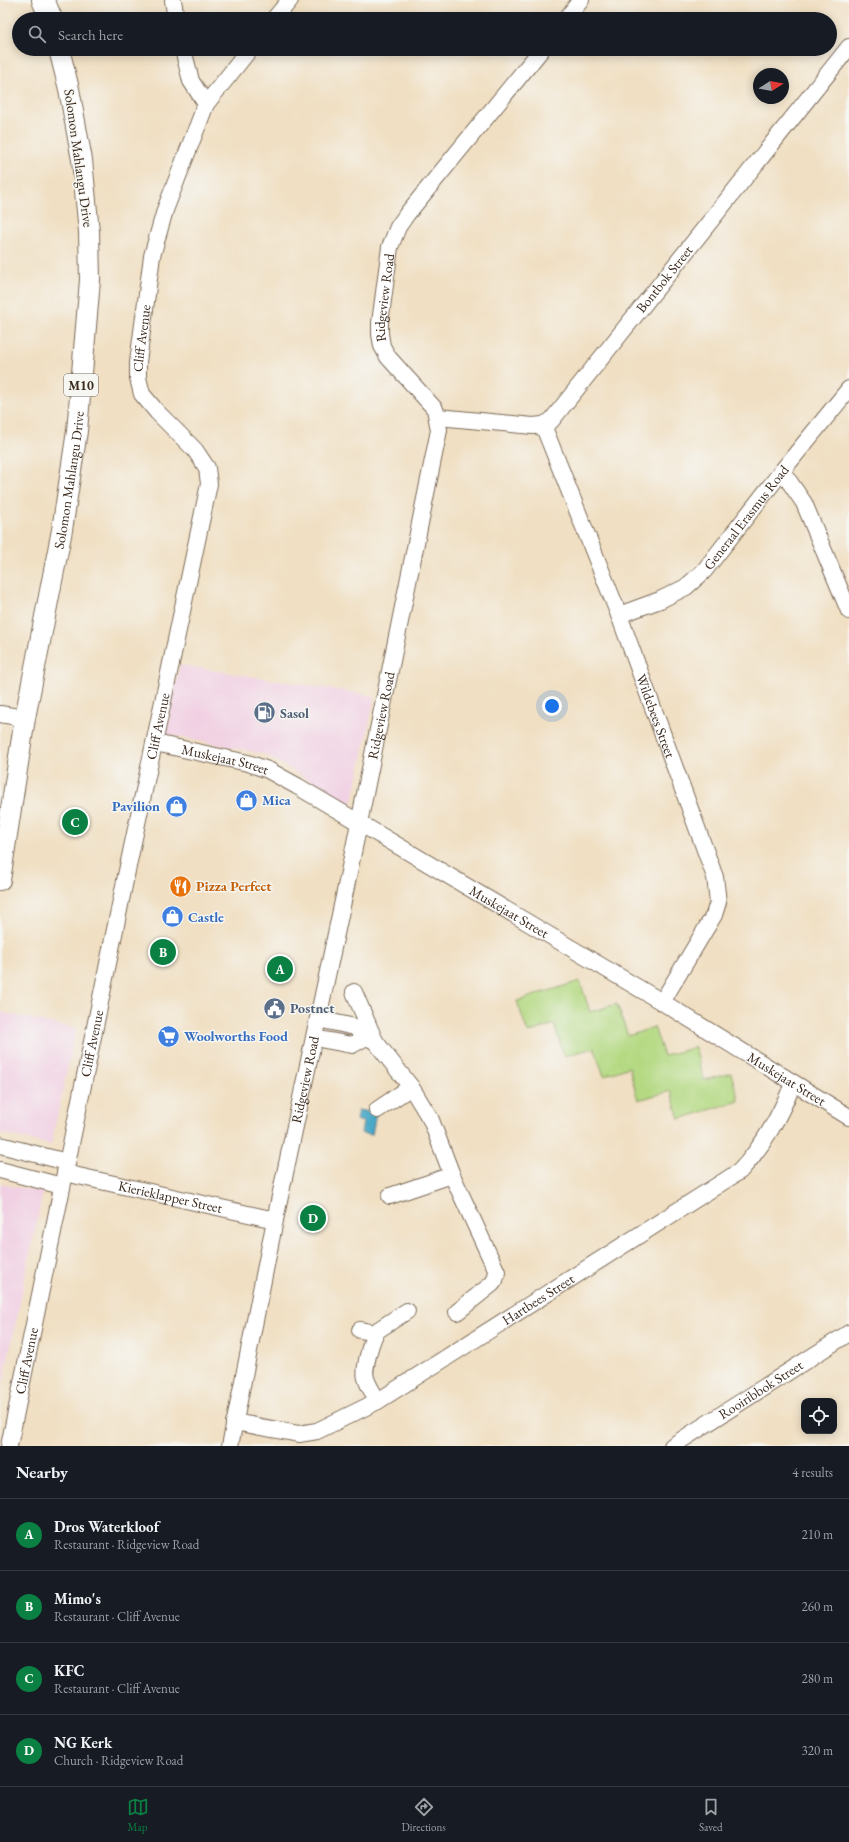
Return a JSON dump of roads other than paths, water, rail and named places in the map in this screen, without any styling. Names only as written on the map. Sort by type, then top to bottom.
[{"type":"main road","name":"Solomon Mahlangu Drive","points":[[0,880],[25,718],[62,530],[77,431],[90,280],[90,232],[82,160],[69,89],[61,56]]},
{"type":"main road","name":"Solomon Mahlangu Drive","points":[[0,795],[25,718]]},
{"type":"street","points":[[173,0],[175,12]]},
{"type":"street","points":[[280,12],[290,0]]},
{"type":"street","points":[[572,12],[581,0]]},
{"type":"street","name":"Bontbok Street","points":[[543,425],[551,421],[557,415],[769,145],[849,47]]},
{"type":"street","points":[[185,56],[191,81],[206,104]]},
{"type":"street","name":"Cliff Avenue","points":[[9,1446],[209,484],[207,468],[195,450],[157,412],[142,394],[138,378],[138,362],[156,239],[206,104],[244,56]]},
{"type":"street","name":"Ridgeview Road","points":[[230,1446],[275,1220],[346,887],[358,821],[439,430],[438,418],[435,409],[388,357],[382,346],[380,323],[390,247],[398,227],[407,214],[536,56]]},
{"type":"street","name":"Generaal Erasmus Road","points":[[619,615],[660,600],[686,587],[704,571],[782,471],[849,389]]},
{"type":"street","points":[[438,418],[533,426],[543,425]]},
{"type":"street","name":"Wildebees Street","points":[[543,425],[619,615],[710,860],[717,888],[718,902],[714,915],[662,1002]]},
{"type":"street","points":[[782,471],[806,509],[849,611]]},
{"type":"street","points":[[0,714],[25,718]]},
{"type":"street","name":"Muskejaat Street","points":[[155,743],[248,763],[268,770],[358,821],[662,1002],[793,1084],[849,1117]]},
{"type":"street","points":[[354,992],[370,1039]]},
{"type":"street","points":[[318,1019],[355,1027],[370,1039],[411,1087],[431,1120],[452,1176],[497,1272],[495,1280],[492,1284],[457,1312]]},
{"type":"street","points":[[314,1038],[352,1045],[370,1039]]},
{"type":"street","name":"Hartbees Street","points":[[234,1422],[299,1434],[317,1431],[378,1401],[740,1171],[759,1149],[776,1122],[793,1084]]},
{"type":"street","points":[[377,1110],[411,1087]]},
{"type":"street","name":"Kierieklapper Street","points":[[0,1145],[65,1174]]},
{"type":"street","name":"Kierieklapper Street","points":[[0,1170],[65,1174],[275,1220]]},
{"type":"street","points":[[390,1196],[452,1176]]},
{"type":"street","points":[[378,1401],[365,1376],[367,1331],[407,1311]]},
{"type":"street","name":"Rooiribbok Street","points":[[672,1446],[849,1333]]},
{"type":"water","points":[[358,1110],[376,1113],[372,1135],[361,1133],[363,1122],[356,1120]]},
{"type":"place","name":"Sasol","points":[[264,713]]},
{"type":"place","name":"Mica","points":[[246,800]]},
{"type":"place","name":"Pavilion","points":[[176,806]]},
{"type":"place","name":"KFC","points":[[75,822]]},
{"type":"place","name":"Pizza Perfect","points":[[180,886]]},
{"type":"place","name":"Castle","points":[[173,917]]},
{"type":"place","name":"Mimo's","points":[[163,952]]},
{"type":"place","name":"Dros Waterkloof","points":[[280,969]]},
{"type":"place","name":"Postnet","points":[[275,1008]]},
{"type":"place","name":"Woolworths Food","points":[[168,1036]]},
{"type":"place","name":"NG Kerk","points":[[313,1218]]}]
